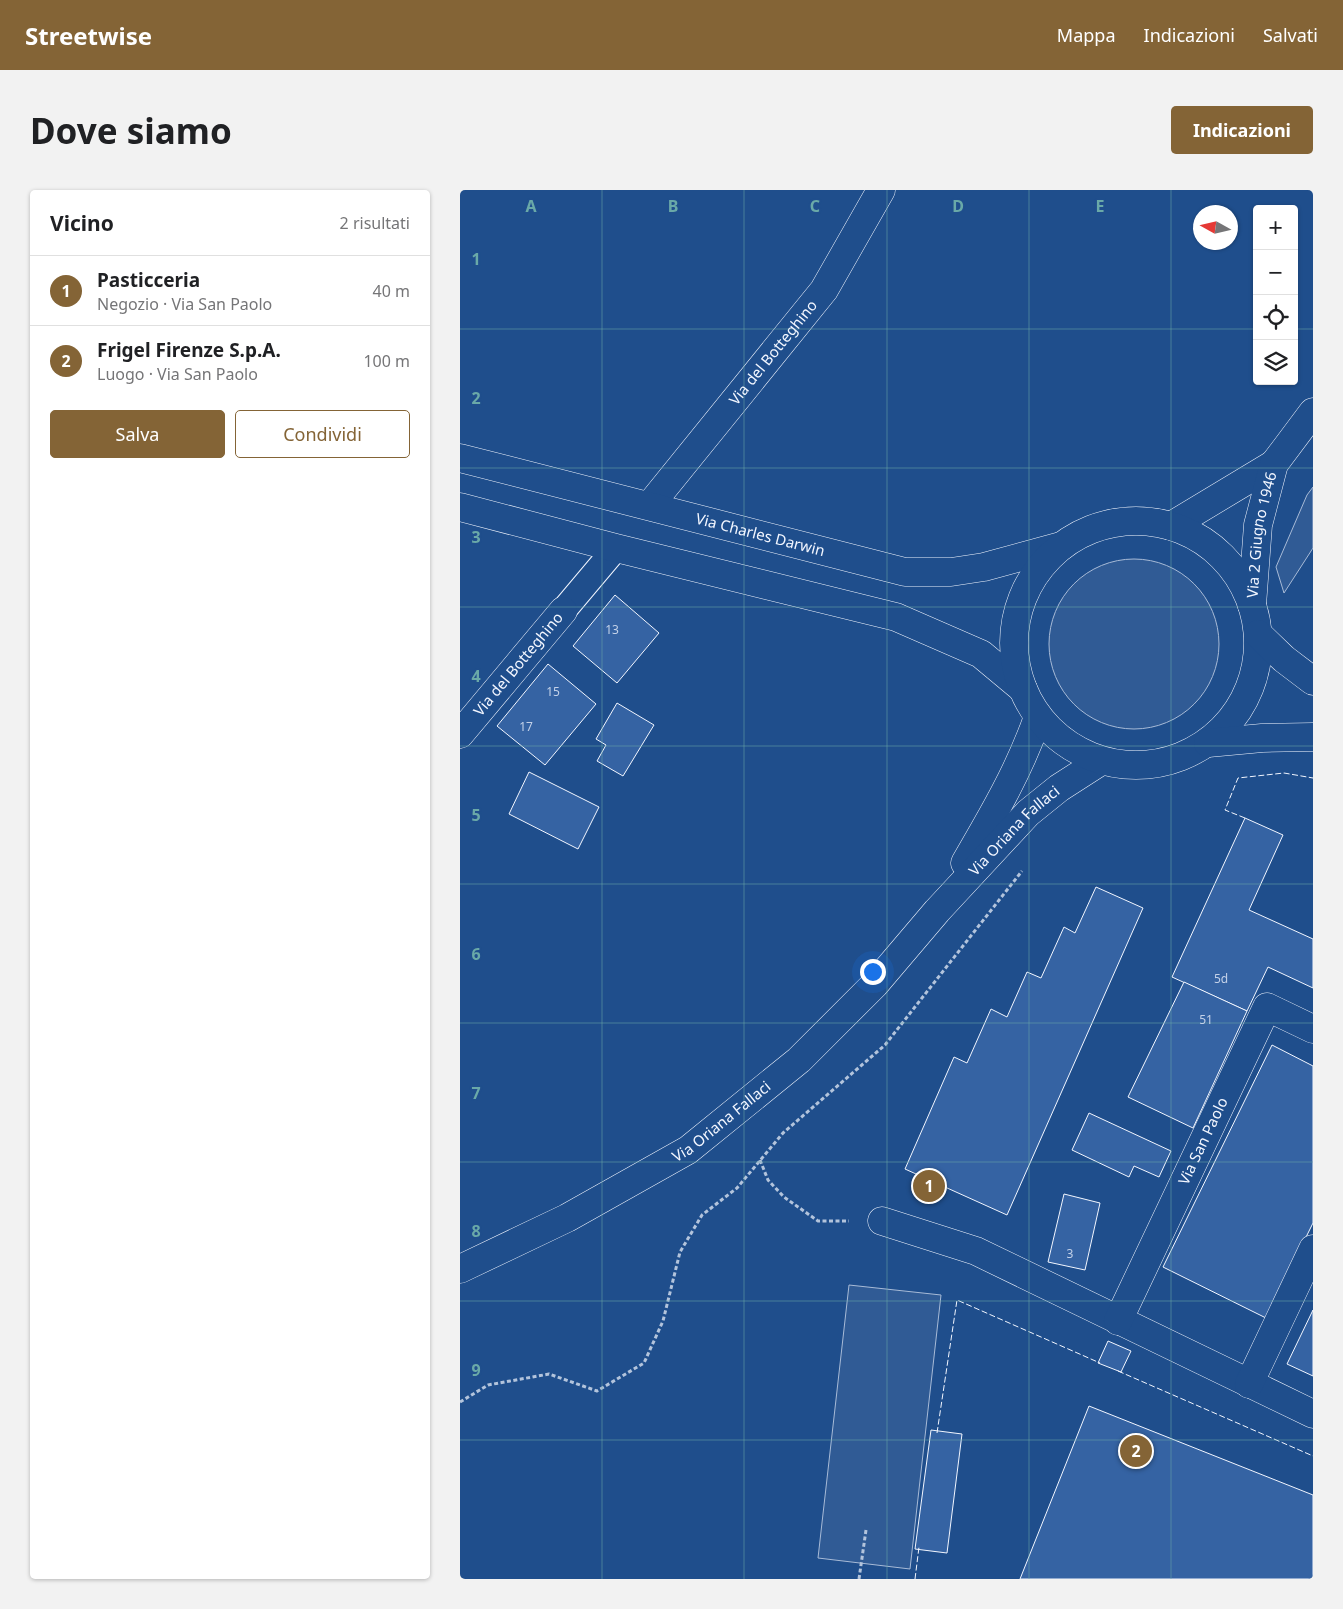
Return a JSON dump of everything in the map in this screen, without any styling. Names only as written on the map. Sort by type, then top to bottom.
[{"type":"street","name":"Via del Botteghino","points":[[650,505],[824,290],[882,190]]},
{"type":"street","name":"Via 2 Giugno 1946","points":[[1171,526],[1274,464],[1313,412]]},
{"type":"street","name":"Via Charles Darwin","points":[[460,458],[650,505],[905,572],[951,572],[1062,546]]},
{"type":"street","name":"Via 2 Giugno 1946","points":[[1252,605],[1258,525],[1274,464]]},
{"type":"street","name":"Via Charles Darwin","points":[[460,507],[616,548],[896,617],[981,654],[1023,689]]},
{"type":"street","name":"Via Charles Darwin","points":[[1142,521],[1171,526],[1198,537],[1221,555],[1240,578],[1252,605],[1258,634],[1257,665],[1247,695],[1231,722],[1208,743],[1184,756],[1156,764],[1128,766],[1101,761],[1066,744],[1038,717],[1023,689],[1017,672],[1014,637],[1020,602],[1037,571],[1062,546],[1086,531],[1114,523],[1142,521]]},
{"type":"street","name":"Via del Botteghino","points":[[460,734],[616,548]]},
{"type":"street","points":[[1258,634],[1284,659],[1313,681]]},
{"type":"street","name":"Via Oriana Fallaci","points":[[937,911],[1005,794],[1025,753],[1038,717]]},
{"type":"street","name":"Via Charles Darwin","points":[[1208,743],[1262,738],[1313,737]]},
{"type":"street","name":"Via Oriana Fallaci","points":[[460,1269],[567,1218],[688,1150],[799,1060],[875,984],[937,911],[1028,813],[1058,788],[1101,761]]},
{"type":"street","name":"Via San Paolo","points":[[1118,1321],[1267,1007],[1313,1029]]},
{"type":"street","points":[[882,1221],[976,1251],[1313,1414]]},
{"type":"street","points":[[1249,1384],[1313,1249]]},
{"type":"path","points":[[460,1402],[488,1385],[549,1374],[597,1391],[644,1363],[662,1321],[680,1252],[702,1215],[737,1188],[783,1133],[885,1045],[1020,875],[1024,867]]},
{"type":"path","points":[[760,1160],[768,1180],[784,1197],[818,1221],[882,1221]]},
{"type":"path","points":[[859,1579],[866,1530]]},
{"type":"shaded area","points":[[1313,487],[1313,548],[1284,593],[1276,567],[1307,495]]},
{"type":"shaded area","points":[[1126,559],[1142,559],[1167,565],[1188,578],[1200,590],[1213,611],[1219,644],[1213,677],[1200,698],[1188,710],[1167,723],[1142,729],[1126,729],[1101,723],[1080,710],[1068,698],[1055,677],[1049,652],[1049,636],[1055,611],[1068,590],[1080,578],[1101,565]]},
{"type":"shaded area","points":[[849,1285],[941,1295],[910,1569],[818,1558]]},
{"type":"building","points":[[615,595],[659,633],[617,683],[573,646]]},
{"type":"building","points":[[548,664],[596,704],[545,765],[497,726]]},
{"type":"building","points":[[617,703],[654,725],[623,776],[597,761],[606,745],[596,739]]},
{"type":"building","points":[[529,772],[599,807],[578,849],[509,814]]},
{"type":"building","points":[[1245,818],[1283,835],[1249,910],[1313,939],[1313,988],[1268,967],[1247,1011],[1172,977]]},
{"type":"building","points":[[1096,887],[1143,908],[1007,1215],[905,1169],[954,1057],[967,1063],[991,1009],[1007,1017],[1027,972],[1041,978],[1064,927],[1075,933]]},
{"type":"building","points":[[1184,982],[1247,1011],[1193,1128],[1128,1097]]},
{"type":"building","points":[[1272,1045],[1313,1066],[1313,1223],[1266,1318],[1163,1267]]},
{"type":"building","points":[[1089,1113],[1171,1151],[1159,1177],[1134,1166],[1129,1177],[1072,1150]]},
{"type":"building","points":[[1064,1194],[1100,1203],[1085,1270],[1048,1262]]},
{"type":"building","points":[[1313,1310],[1313,1376],[1287,1364]]},
{"type":"building","points":[[1108,1341],[1131,1351],[1121,1372],[1098,1363]]},
{"type":"building","points":[[1089,1406],[1313,1495],[1313,1579],[1020,1579]]},
{"type":"building","points":[[931,1430],[962,1434],[947,1553],[915,1549]]},
{"type":"fence","points":[[1245,818],[1225,810],[1238,778],[1284,773],[1313,778]]},
{"type":"fence","points":[[937,1433],[957,1300],[1100,1363]]},
{"type":"fence","points":[[1118,1371],[1313,1456]]},
{"type":"fence","points":[[915,1579],[919,1547]]},
{"type":"place","name":"Pasticceria","points":[[929,1186]]},
{"type":"place","name":"Frigel Firenze S.p.A.","points":[[1136,1451]]}]
